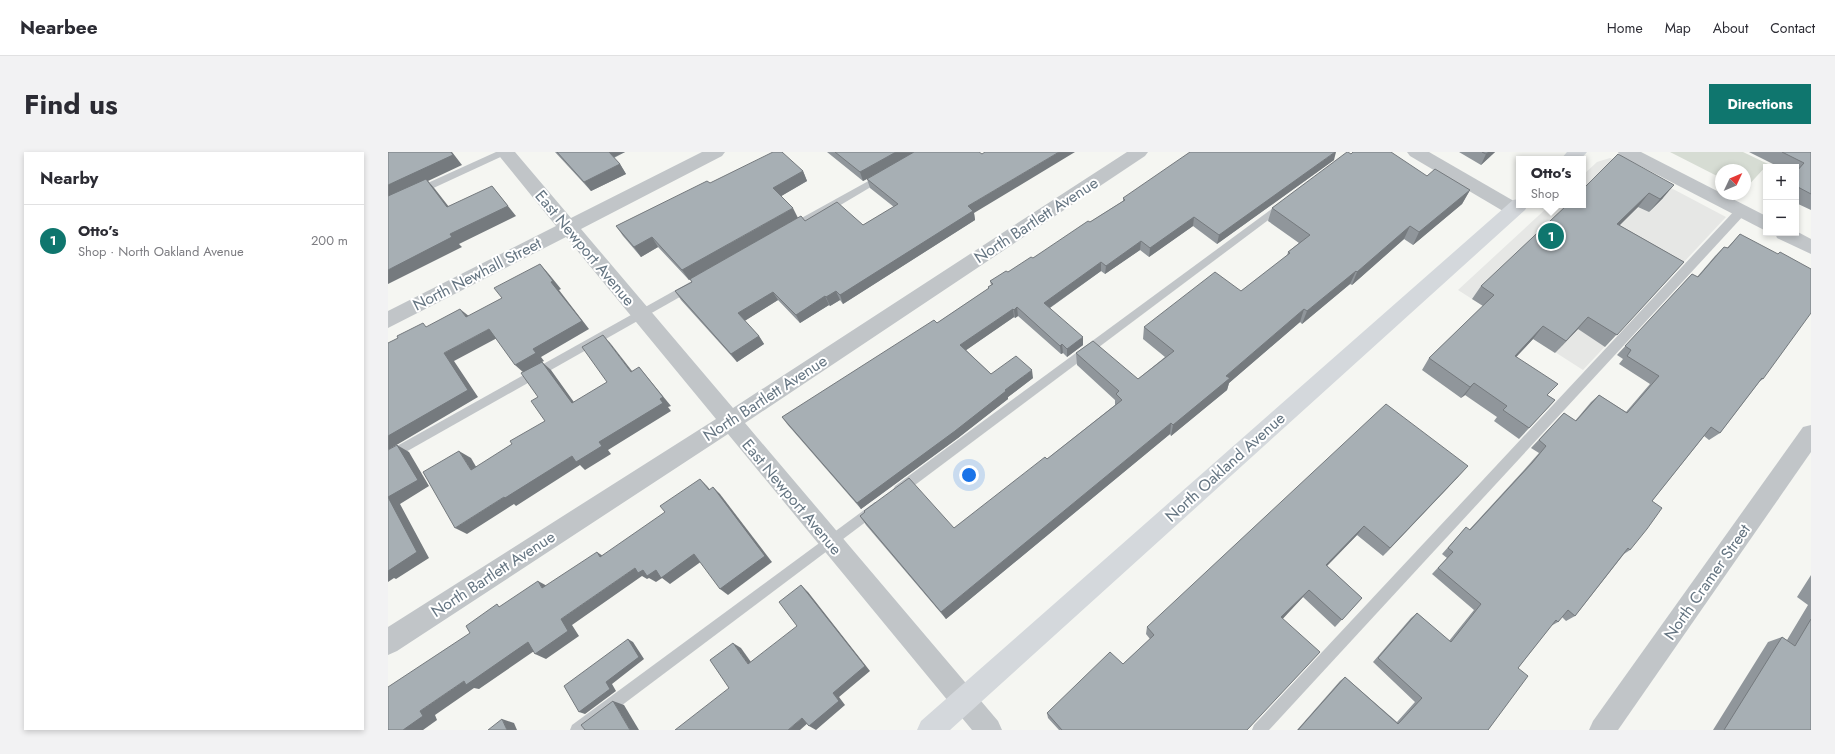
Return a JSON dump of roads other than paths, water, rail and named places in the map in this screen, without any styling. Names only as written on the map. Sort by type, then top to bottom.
[{"type":"main road","name":"North Oakland Avenue","points":[[930,730],[1516,207]]},
{"type":"street","name":"East Newport Avenue","points":[[504,152],[989,730]]},
{"type":"street","name":"North Bartlett Avenue","points":[[388,642],[729,422],[1140,152]]},
{"type":"street","points":[[1416,152],[1516,207]]},
{"type":"street","points":[[1627,152],[1763,222]]},
{"type":"street","name":"North Newhall Street","points":[[388,320],[568,228],[705,154]]},
{"type":"street","points":[[1790,236],[1811,247]]},
{"type":"street","name":"North Cramer Street","points":[[1602,730],[1811,434]]},
{"type":"lane","points":[[388,205],[504,152]]},
{"type":"lane","points":[[780,235],[891,172]]},
{"type":"lane","points":[[577,730],[1296,195]]},
{"type":"lane","points":[[1259,730],[1741,211]]},
{"type":"lane","points":[[388,457],[697,282]]},
{"type":"place","name":"Otto’s","points":[[1551,236]]}]
